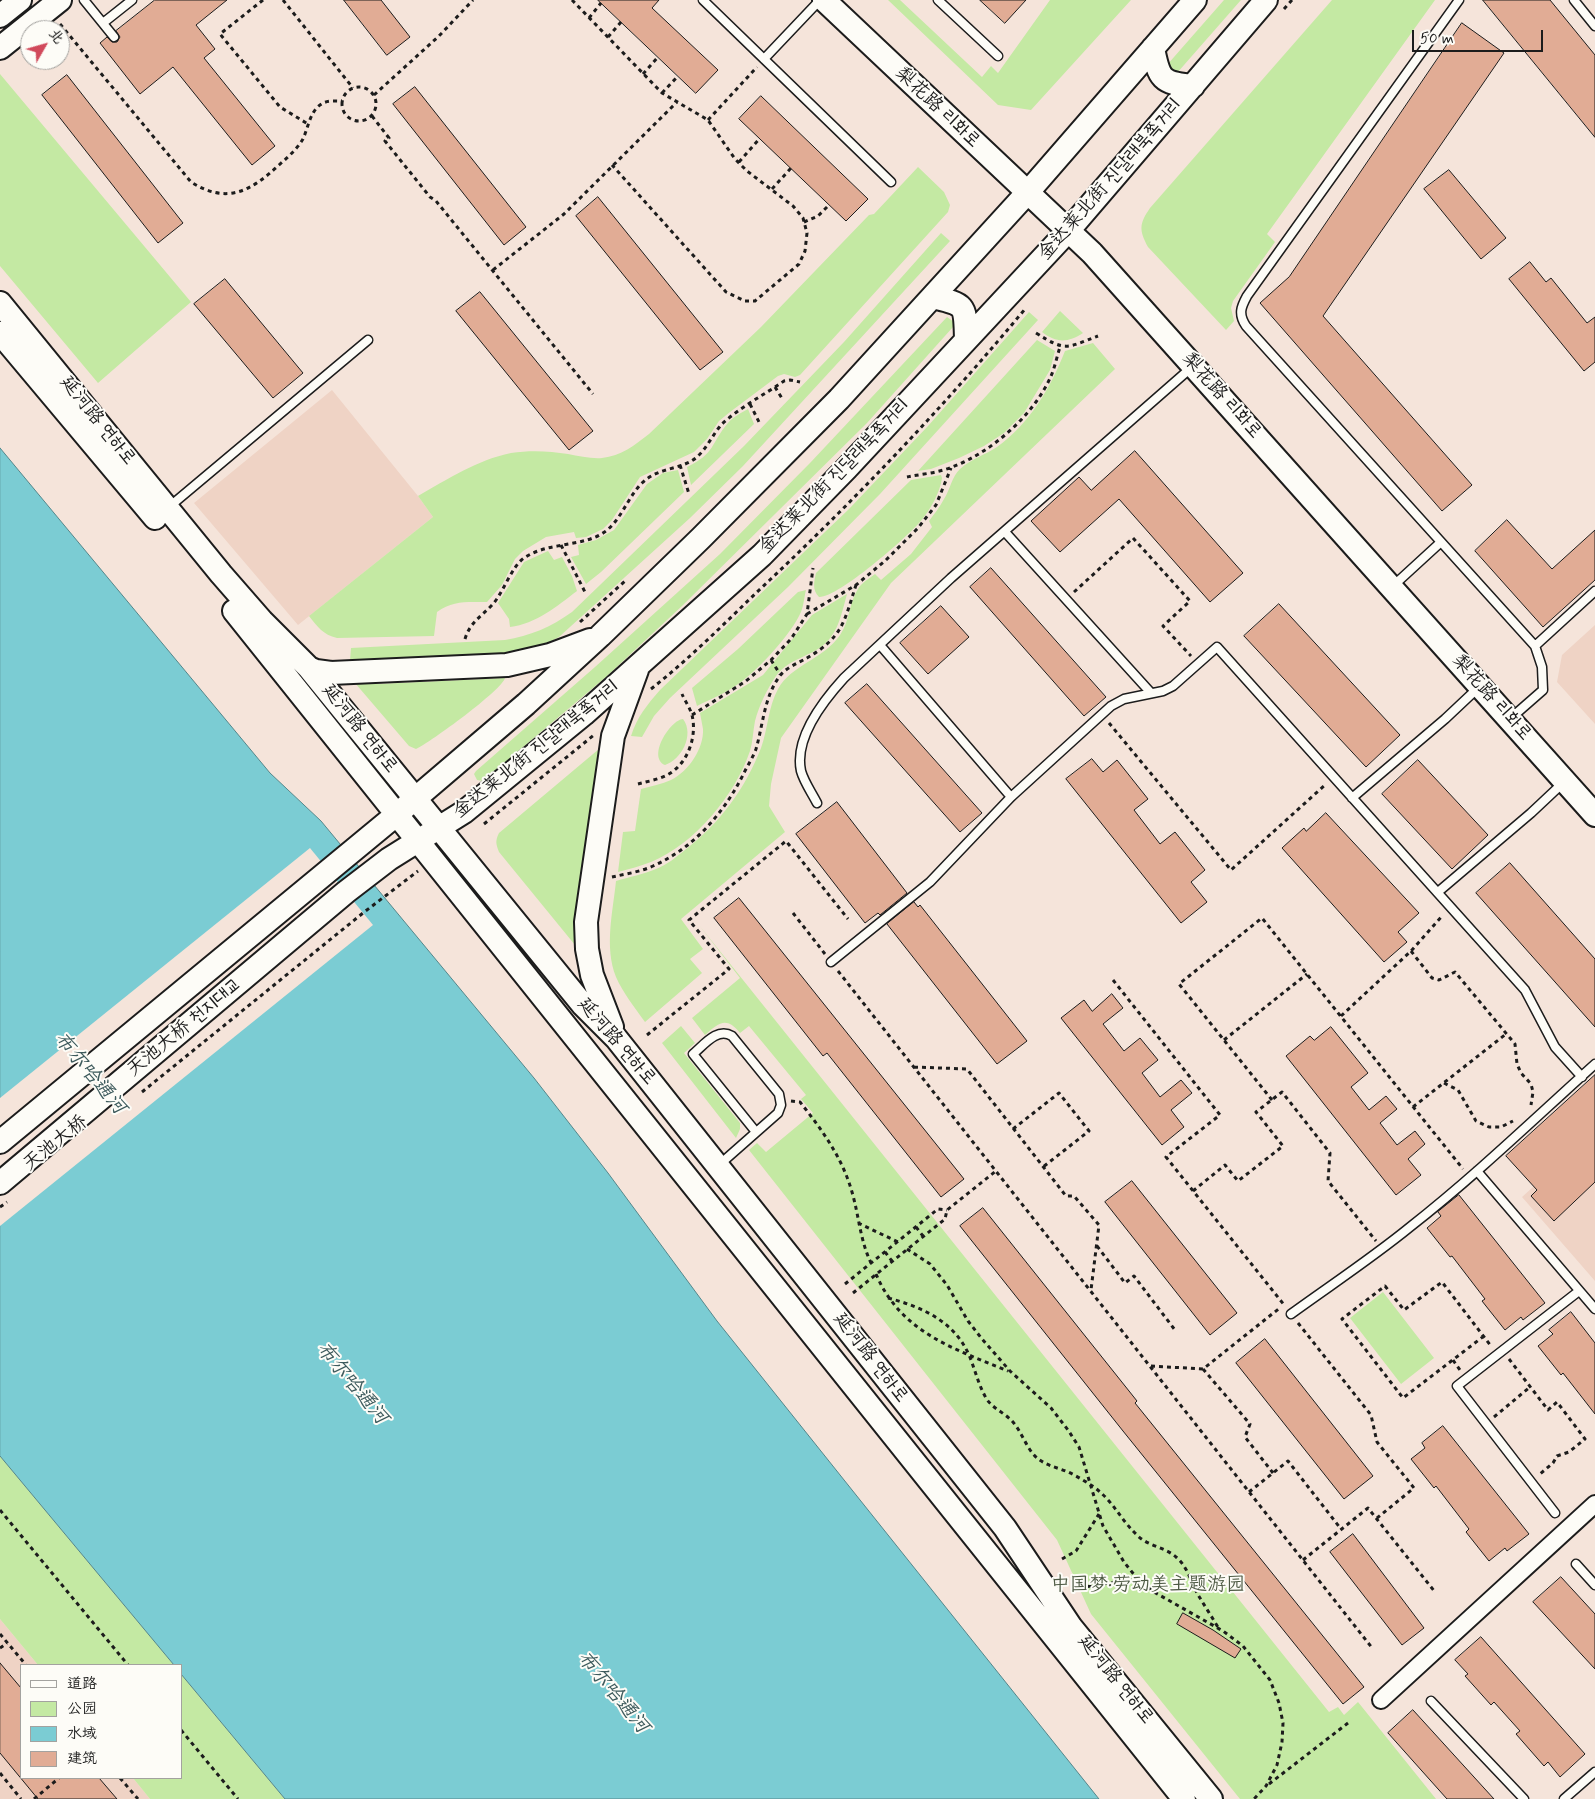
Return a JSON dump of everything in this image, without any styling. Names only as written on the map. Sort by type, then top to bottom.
[{"type":"main road","points":[[0,16],[20,0]]},
{"type":"main road","name":"梨花路 리화로","points":[[824,0],[1092,253],[1595,815]]},
{"type":"main road","points":[[396,815],[533,698],[600,636],[790,450],[851,387],[1028,192],[1195,0]]},
{"type":"main road","name":"金达莱北街 진달래북쪽거리","points":[[346,892],[389,859],[464,812],[584,714],[762,555],[847,468],[1068,231],[1266,0]]},
{"type":"main road","points":[[0,48],[58,10]]},
{"type":"main road","points":[[1153,48],[1157,68],[1163,78],[1174,84],[1193,86]]},
{"type":"main road","points":[[932,297],[952,302],[960,306],[965,312],[966,340]]},
{"type":"main road","name":"延河路 연하로","points":[[0,303],[250,608],[309,668],[583,1005],[616,1038],[1005,1528],[1070,1626],[1211,1799]]},
{"type":"main road","name":"延河路 연하로","points":[[0,332],[268,652],[396,815],[1184,1799]]},
{"type":"main road","points":[[309,668],[331,673],[507,665],[550,655],[600,636]]},
{"type":"main road","points":[[616,1038],[592,975],[586,949],[586,922],[612,736],[639,666]]},
{"type":"main road","name":"天池大桥 천지대교","points":[[0,1142],[396,815]]},
{"type":"main road","name":"天池大桥 천지대교","points":[[4,1192],[346,892]]},
{"type":"street","points":[[1381,1700],[1595,1504]]},
{"type":"lane","points":[[84,0],[114,37]]},
{"type":"lane","points":[[103,23],[132,0]]},
{"type":"lane","points":[[703,0],[891,182]]},
{"type":"lane","points":[[764,59],[820,0]]},
{"type":"lane","points":[[938,0],[998,56]]},
{"type":"lane","points":[[1458,0],[1247,296],[1240,313],[1241,319],[1246,326],[1535,646],[1542,667],[1543,690],[1510,720]]},
{"type":"lane","points":[[1574,0],[1595,26]]},
{"type":"lane","points":[[168,508],[368,340]]},
{"type":"lane","points":[[817,803],[802,774],[799,760],[802,744],[817,711],[830,694],[844,678],[1005,532],[1194,366]]},
{"type":"lane","points":[[1005,532],[1151,693]]},
{"type":"lane","points":[[1392,587],[1441,542]]},
{"type":"lane","points":[[1535,646],[1595,591]]},
{"type":"lane","points":[[880,645],[1012,797]]},
{"type":"lane","points":[[831,962],[930,882],[1012,797],[1111,706],[1124,699],[1163,691],[1173,686],[1216,647],[1525,990],[1555,1047],[1582,1076]]},
{"type":"lane","points":[[1352,798],[1445,719],[1480,686]]},
{"type":"lane","points":[[1438,892],[1531,814],[1565,781]]},
{"type":"lane","points":[[717,1166],[778,1113],[780,1100],[779,1094],[732,1036],[720,1033],[693,1054],[756,1132]]},
{"type":"lane","points":[[1291,1314],[1382,1249],[1469,1178],[1595,1064]]},
{"type":"lane","points":[[1477,1171],[1595,1310]]},
{"type":"lane","points":[[1555,1513],[1457,1386],[1579,1291]]},
{"type":"lane","points":[[1576,1564],[1595,1585]]},
{"type":"lane","points":[[1431,1701],[1524,1799]]},
{"type":"lane","points":[[1564,1799],[1595,1772]]},
{"type":"path","points":[[262,0],[220,34],[280,107],[308,124]]},
{"type":"path","points":[[283,0],[353,88]]},
{"type":"path","points":[[374,95],[439,36],[473,0]]},
{"type":"path","points":[[572,0],[662,93],[708,120],[747,171],[793,206],[803,218],[807,233],[805,251],[799,264],[755,301],[745,301],[726,292],[612,165]]},
{"type":"path","points":[[589,18],[601,3]]},
{"type":"path","points":[[58,10],[191,182],[204,190],[231,194],[248,190],[262,181],[295,150],[303,139],[308,124],[320,104],[330,101],[342,101]]},
{"type":"path","points":[[608,37],[621,22]]},
{"type":"path","points":[[643,74],[658,57]]},
{"type":"path","points":[[708,120],[764,59]]},
{"type":"path","points":[[662,93],[678,76]]},
{"type":"path","points":[[353,88],[365,88],[374,95],[376,106],[372,116],[363,121],[352,120],[344,112],[342,101],[348,91],[353,88]]},
{"type":"path","points":[[493,270],[564,214],[677,102]]},
{"type":"path","points":[[372,116],[389,138],[385,141],[493,270],[593,394]]},
{"type":"path","points":[[739,162],[760,138]]},
{"type":"path","points":[[772,189],[791,168]]},
{"type":"path","points":[[804,222],[818,216],[829,205]]},
{"type":"path","points":[[1036,333],[1060,347],[1070,347],[1098,336]]},
{"type":"path","points":[[907,477],[951,468],[983,451],[1004,436],[1025,416],[1043,391],[1052,375],[1060,347]]},
{"type":"path","points":[[465,639],[473,621],[493,604],[512,575],[516,564],[525,557],[544,548],[595,538],[615,522],[632,495],[643,482],[656,473],[696,458],[720,426],[784,381],[800,382]]},
{"type":"path","points":[[775,387],[783,400]]},
{"type":"path","points":[[750,404],[760,424]]},
{"type":"path","points":[[680,465],[689,494]]},
{"type":"path","points":[[807,614],[856,585],[886,560],[918,528],[936,505],[951,468]]},
{"type":"path","points":[[1066,599],[1133,538],[1190,601],[1163,626],[1198,664]]},
{"type":"path","points":[[561,545],[585,592]]},
{"type":"path","points":[[692,715],[746,681],[771,660],[791,639],[807,614],[813,568]]},
{"type":"path","points":[[578,624],[630,578]]},
{"type":"path","points":[[611,878],[651,867],[668,859],[686,847],[716,818],[730,799],[756,750],[772,688],[780,674],[823,649],[835,637],[842,627],[856,585]]},
{"type":"path","points":[[771,660],[780,674]]},
{"type":"path","points":[[638,784],[664,776],[673,771],[690,748],[694,733],[692,715],[682,694]]},
{"type":"path","points":[[1102,715],[1231,870],[1334,777]]},
{"type":"path","points":[[647,1035],[728,969],[689,920],[786,841],[848,919]]},
{"type":"path","points":[[1341,1016],[1411,952],[1450,907]]},
{"type":"path","points":[[139,1094],[363,913]]},
{"type":"path","points":[[792,913],[1373,1649]]},
{"type":"path","points":[[1272,1100],[1179,984],[1262,918],[1469,1178]]},
{"type":"path","points":[[1411,952],[1432,978],[1440,980],[1455,972],[1515,1044],[1517,1064],[1521,1073],[1531,1084],[1533,1092],[1531,1104],[1524,1111]]},
{"type":"path","points":[[1224,1040],[1307,974]]},
{"type":"path","points":[[1112,980],[1220,1115],[1166,1157],[1372,1415],[1377,1442],[1414,1488],[1377,1518]]},
{"type":"path","points":[[1413,1107],[1506,1034]]},
{"type":"path","points":[[914,1067],[967,1069],[1066,1196],[1074,1196],[1099,1226],[1090,1291]]},
{"type":"path","points":[[1444,1083],[1458,1090],[1476,1121],[1489,1127],[1501,1127],[1517,1118]]},
{"type":"path","points":[[1193,1191],[1226,1165],[1238,1181],[1283,1146],[1256,1112],[1282,1092],[1330,1153],[1328,1181],[1382,1249]]},
{"type":"path","points":[[1014,1129],[1059,1093],[1089,1130],[1043,1167]]},
{"type":"path","points":[[780,1100],[800,1102],[833,1146],[845,1170],[853,1194],[864,1250],[871,1264]]},
{"type":"path","points":[[853,1293],[945,1219],[947,1210],[996,1171]]},
{"type":"path","points":[[0,1207],[4,1192]]},
{"type":"path","points":[[845,1284],[938,1209],[947,1210]]},
{"type":"path","points":[[858,1223],[898,1242]]},
{"type":"path","points":[[916,1227],[924,1236]]},
{"type":"path","points":[[1096,1245],[1125,1283],[1134,1276],[1175,1330]]},
{"type":"path","points":[[907,1249],[930,1264],[947,1285],[968,1321],[1010,1371],[1051,1408],[1068,1430],[1079,1447],[1103,1526],[1124,1562],[1154,1592],[1219,1629],[1243,1646],[1270,1680],[1279,1702],[1283,1723],[1282,1742],[1277,1765],[1266,1786]]},
{"type":"path","points":[[885,1252],[892,1261]]},
{"type":"path","points":[[876,1274],[888,1298],[905,1317],[935,1340],[1010,1371]]},
{"type":"path","points":[[1484,1336],[1403,1398],[1342,1319],[1385,1286],[1404,1310],[1442,1282],[1484,1336],[1500,1352],[1548,1410],[1557,1402],[1585,1440],[1568,1452],[1557,1456],[1553,1463],[1531,1482]]},
{"type":"path","points":[[888,1298],[913,1305],[933,1314],[946,1324],[959,1339],[968,1354],[986,1398],[1011,1419],[1034,1456],[1044,1463],[1069,1472],[1092,1486],[1108,1498],[1142,1540],[1177,1558],[1219,1629]]},
{"type":"path","points":[[1150,1366],[1203,1369],[1284,1305]]},
{"type":"path","points":[[1203,1369],[1250,1424],[1245,1438],[1273,1473]]},
{"type":"path","points":[[1486,1424],[1530,1387]]},
{"type":"path","points":[[1249,1492],[1288,1461],[1341,1529]]},
{"type":"path","points":[[1303,1560],[1368,1508],[1436,1592]]},
{"type":"path","points":[[0,1510],[127,1664]]},
{"type":"path","points":[[1062,1559],[1076,1551],[1099,1513]]},
{"type":"path","points":[[1072,1589],[1140,1580]]},
{"type":"path","points":[[0,1634],[25,1664]]},
{"type":"path","points":[[0,1648],[7,1643]]},
{"type":"path","points":[[1254,1799],[1266,1786],[1348,1723]]},
{"type":"path","points":[[182,1731],[238,1799]]},
{"type":"path","points":[[0,1773],[22,1799]]},
{"type":"path","points":[[34,1799],[58,1779]]},
{"type":"path","points":[[121,1779],[138,1799]]},
{"type":"shaded area","points":[[332,390],[433,517],[298,625],[194,503]]},
{"type":"shaded area","points":[[1595,625],[1595,724],[1557,682],[1562,655]]},
{"type":"shaded area","points":[[1595,1131],[1595,1281],[1522,1197]]},
{"type":"shaded area","points":[[0,1619],[37,1664],[20,1664],[20,1779],[134,1779],[150,1799],[0,1799]]},
{"type":"green space","points":[[888,0],[900,0],[982,77],[991,66],[998,73],[1050,0],[1131,0],[1031,110],[998,105]]},
{"type":"green space","points":[[1224,0],[1241,0],[1177,73],[1172,74],[1167,65]]},
{"type":"green space","points":[[1332,0],[1435,0],[1267,234],[1275,242],[1233,301],[1231,308],[1234,321],[1226,330],[1148,247],[1143,236],[1142,223],[1150,208]]},
{"type":"green space","points":[[0,74],[191,302],[98,383],[0,266]]},
{"type":"green space","points":[[918,167],[944,192],[950,205],[948,212],[800,375],[795,377],[784,374],[778,376],[719,421],[707,439],[694,452],[640,477],[612,520],[603,529],[586,537],[576,538],[574,532],[546,537],[523,551],[515,559],[502,585],[487,602],[467,602],[449,605],[437,612],[434,636],[337,638],[324,632],[309,616],[433,517],[418,496],[463,471],[486,460],[518,452],[561,453],[590,458],[609,457],[622,452],[649,434],[761,327],[869,215],[874,214]]},
{"type":"green space","points":[[941,233],[950,241],[743,466],[690,518],[559,637],[540,647],[505,654],[350,661],[351,648],[505,640],[540,630],[572,612],[744,446],[844,342]]},
{"type":"green space","points":[[1060,311],[1083,333],[1072,339],[1057,340],[1042,332]]},
{"type":"green space","points":[[1029,312],[1038,320],[880,494],[788,587],[670,698],[654,716],[642,737],[631,736],[636,723],[660,690],[849,509],[928,426]]},
{"type":"green space","points":[[947,317],[954,322],[953,327],[867,423],[682,606],[606,677],[483,781],[477,780],[474,774],[476,771],[720,554],[810,463]]},
{"type":"green space","points":[[1037,340],[1055,351],[1050,370],[1024,413],[1004,433],[984,446],[931,469],[918,471]]},
{"type":"green space","points":[[1093,343],[1115,369],[891,583],[781,738],[771,784],[769,806],[785,832],[681,919],[703,949],[690,959],[702,973],[645,1022],[622,989],[612,965],[610,929],[616,881],[651,871],[668,863],[698,840],[720,817],[739,791],[755,763],[763,741],[772,703],[784,681],[825,650],[840,635],[846,624],[855,594],[861,585],[875,574],[881,580],[911,554],[932,527],[929,521],[948,492],[957,472],[969,462],[997,447],[1009,438],[1029,416],[1046,392],[1065,351]]},
{"type":"green space","points":[[748,409],[754,424],[691,485],[687,467],[703,457],[712,448],[722,430],[730,421]]},
{"type":"green space","points":[[678,470],[684,492],[601,572],[586,584],[571,557],[579,555],[578,545],[596,540],[614,530],[647,484],[663,473]]},
{"type":"green space","points":[[941,475],[941,484],[934,501],[924,517],[912,530],[856,578],[828,595],[819,597],[814,589],[816,573],[911,480]]},
{"type":"green space","points":[[548,551],[554,560],[562,557],[577,591],[537,618],[510,627],[509,619],[498,603],[524,562]]},
{"type":"green space","points":[[806,590],[797,621],[766,660],[736,686],[697,706],[692,688],[738,649],[798,592]]},
{"type":"green space","points":[[847,594],[839,622],[831,637],[819,648],[788,665],[773,681],[755,721],[750,751],[743,768],[724,801],[698,831],[667,854],[647,863],[618,872],[623,832],[635,831],[641,789],[671,780],[689,765],[698,751],[703,736],[700,713],[763,675],[812,615]]},
{"type":"green space","points":[[505,678],[479,704],[450,727],[416,749],[409,746],[355,683],[378,684]]},
{"type":"green space","points":[[683,719],[688,732],[687,739],[676,758],[665,765],[660,761],[658,755],[662,739],[672,725]]},
{"type":"green space","points":[[599,749],[580,897],[580,945],[575,945],[499,852],[496,840],[499,833]]},
{"type":"green space","name":"中国梦·劳动美主题游园","points":[[699,925],[1329,1712],[1338,1707],[1344,1715],[1358,1702],[1436,1799],[1240,1799],[1091,1614],[1057,1540],[749,1150],[757,1143],[766,1152],[813,1113],[801,1099],[806,1095],[749,1026],[740,1033],[731,1024],[722,1023],[705,1035],[692,1018],[740,978]]},
{"type":"green space","points":[[681,1026],[695,1043],[684,1053],[740,1123],[740,1129],[736,1138],[662,1043]]},
{"type":"green space","points":[[1383,1292],[1434,1358],[1401,1384],[1350,1318]]},
{"type":"green space","points":[[0,1456],[173,1664],[37,1664],[0,1619]]},
{"type":"green space","points":[[182,1675],[285,1799],[150,1799],[134,1779],[182,1779]]},
{"type":"water","name":"布尔哈通河","points":[[0,448],[270,773],[321,821],[534,1078],[608,1173],[717,1321],[1099,1799],[285,1799],[182,1675],[182,1664],[173,1664],[0,1456]]},
{"type":"pier","points":[[310,848],[373,925],[0,1226],[0,1098]]},
{"type":"building","points":[[155,0],[227,0],[196,25],[215,49],[204,58],[275,146],[252,165],[173,67],[140,94],[100,43],[107,37],[112,42],[117,42],[120,37],[116,31]]},
{"type":"building","points":[[344,0],[381,0],[410,37],[387,55]]},
{"type":"building","points":[[598,0],[659,0],[652,8],[718,70],[696,93]]},
{"type":"building","points":[[980,0],[1026,0],[1005,23]]},
{"type":"building","points":[[1483,0],[1550,0],[1595,55],[1595,137]]},
{"type":"building","points":[[1462,23],[1504,53],[1323,316],[1472,485],[1442,511],[1260,303],[1289,277]]},
{"type":"building","points":[[67,75],[183,223],[158,243],[42,95]]},
{"type":"building","points":[[415,87],[526,227],[504,245],[393,104]]},
{"type":"building","points":[[761,96],[868,199],[846,221],[739,119]]},
{"type":"building","points":[[1449,170],[1506,238],[1481,259],[1424,189]]},
{"type":"building","points":[[598,197],[723,352],[700,370],[576,216]]},
{"type":"building","points":[[1530,262],[1546,282],[1551,278],[1587,323],[1595,317],[1595,362],[1584,371],[1509,279]]},
{"type":"building","points":[[225,279],[303,373],[273,398],[194,304]]},
{"type":"building","points":[[480,292],[593,431],[569,450],[456,311]]},
{"type":"building","points":[[1135,451],[1243,573],[1210,602],[1119,499],[1060,552],[1031,521],[1079,477],[1091,490]]},
{"type":"building","points":[[1507,520],[1552,569],[1595,530],[1595,580],[1543,627],[1475,551]]},
{"type":"building","points":[[991,568],[1106,697],[1084,716],[970,587]]},
{"type":"building","points":[[1279,604],[1400,735],[1366,767],[1244,636]]},
{"type":"building","points":[[941,606],[969,637],[928,674],[900,643]]},
{"type":"building","points":[[867,684],[982,813],[960,832],[845,703]]},
{"type":"building","points":[[1092,759],[1103,772],[1117,760],[1148,799],[1134,810],[1160,844],[1175,832],[1205,870],[1191,882],[1207,902],[1181,923],[1066,779]]},
{"type":"building","points":[[1418,760],[1488,835],[1452,869],[1382,794]]},
{"type":"building","points":[[837,802],[907,893],[880,915],[878,913],[865,923],[796,834]]},
{"type":"building","points":[[1326,813],[1419,913],[1398,932],[1407,942],[1384,962],[1282,848],[1304,828],[1306,831]]},
{"type":"building","points":[[1510,863],[1595,959],[1595,1027],[1476,893]]},
{"type":"building","points":[[739,898],[964,1179],[941,1197],[827,1053],[823,1056],[714,918]]},
{"type":"building","points":[[914,902],[918,907],[920,905],[1027,1041],[997,1064],[887,924]]},
{"type":"building","points":[[1112,994],[1123,1008],[1103,1024],[1124,1051],[1140,1038],[1158,1060],[1142,1073],[1160,1097],[1181,1080],[1192,1093],[1171,1110],[1184,1127],[1162,1145],[1061,1018],[1084,1000],[1092,1011]]},
{"type":"building","points":[[1331,1027],[1368,1073],[1351,1087],[1369,1110],[1386,1096],[1397,1109],[1380,1123],[1397,1145],[1415,1131],[1425,1144],[1408,1159],[1421,1175],[1396,1195],[1286,1056],[1310,1036],[1314,1040]]},
{"type":"building","points":[[1595,1075],[1595,1182],[1554,1221],[1531,1196],[1537,1190],[1506,1156]]},
{"type":"building","points":[[1132,1181],[1237,1313],[1210,1335],[1105,1202]]},
{"type":"building","points":[[1459,1195],[1545,1303],[1523,1320],[1521,1317],[1505,1330],[1482,1301],[1485,1299],[1452,1256],[1450,1257],[1427,1228],[1441,1216],[1438,1212]]},
{"type":"building","points":[[983,1208],[1137,1401],[1135,1403],[1364,1687],[1343,1704],[960,1226]]},
{"type":"building","points":[[1571,1312],[1595,1343],[1595,1414],[1563,1373],[1561,1375],[1538,1346],[1553,1334],[1549,1330]]},
{"type":"building","points":[[1265,1339],[1373,1476],[1344,1499],[1236,1363]]},
{"type":"building","points":[[1443,1426],[1529,1534],[1507,1551],[1505,1548],[1489,1561],[1466,1532],[1469,1529],[1436,1486],[1434,1488],[1411,1459],[1425,1448],[1422,1443]]},
{"type":"building","points":[[1353,1534],[1424,1628],[1402,1645],[1330,1552]]},
{"type":"building","points":[[1561,1577],[1595,1614],[1595,1669],[1533,1602]]},
{"type":"building","points":[[1183,1613],[1241,1649],[1235,1658],[1177,1624]]},
{"type":"building","points":[[1481,1637],[1585,1754],[1560,1777],[1548,1762],[1544,1766],[1516,1734],[1520,1731],[1494,1702],[1491,1705],[1465,1676],[1468,1674],[1455,1660]]},
{"type":"building","points":[[0,1663],[20,1687],[20,1777],[0,1753]]},
{"type":"building","points":[[1413,1710],[1494,1799],[1447,1799],[1388,1733]]},
{"type":"building","points":[[21,1779],[100,1779],[117,1799],[38,1799]]}]
